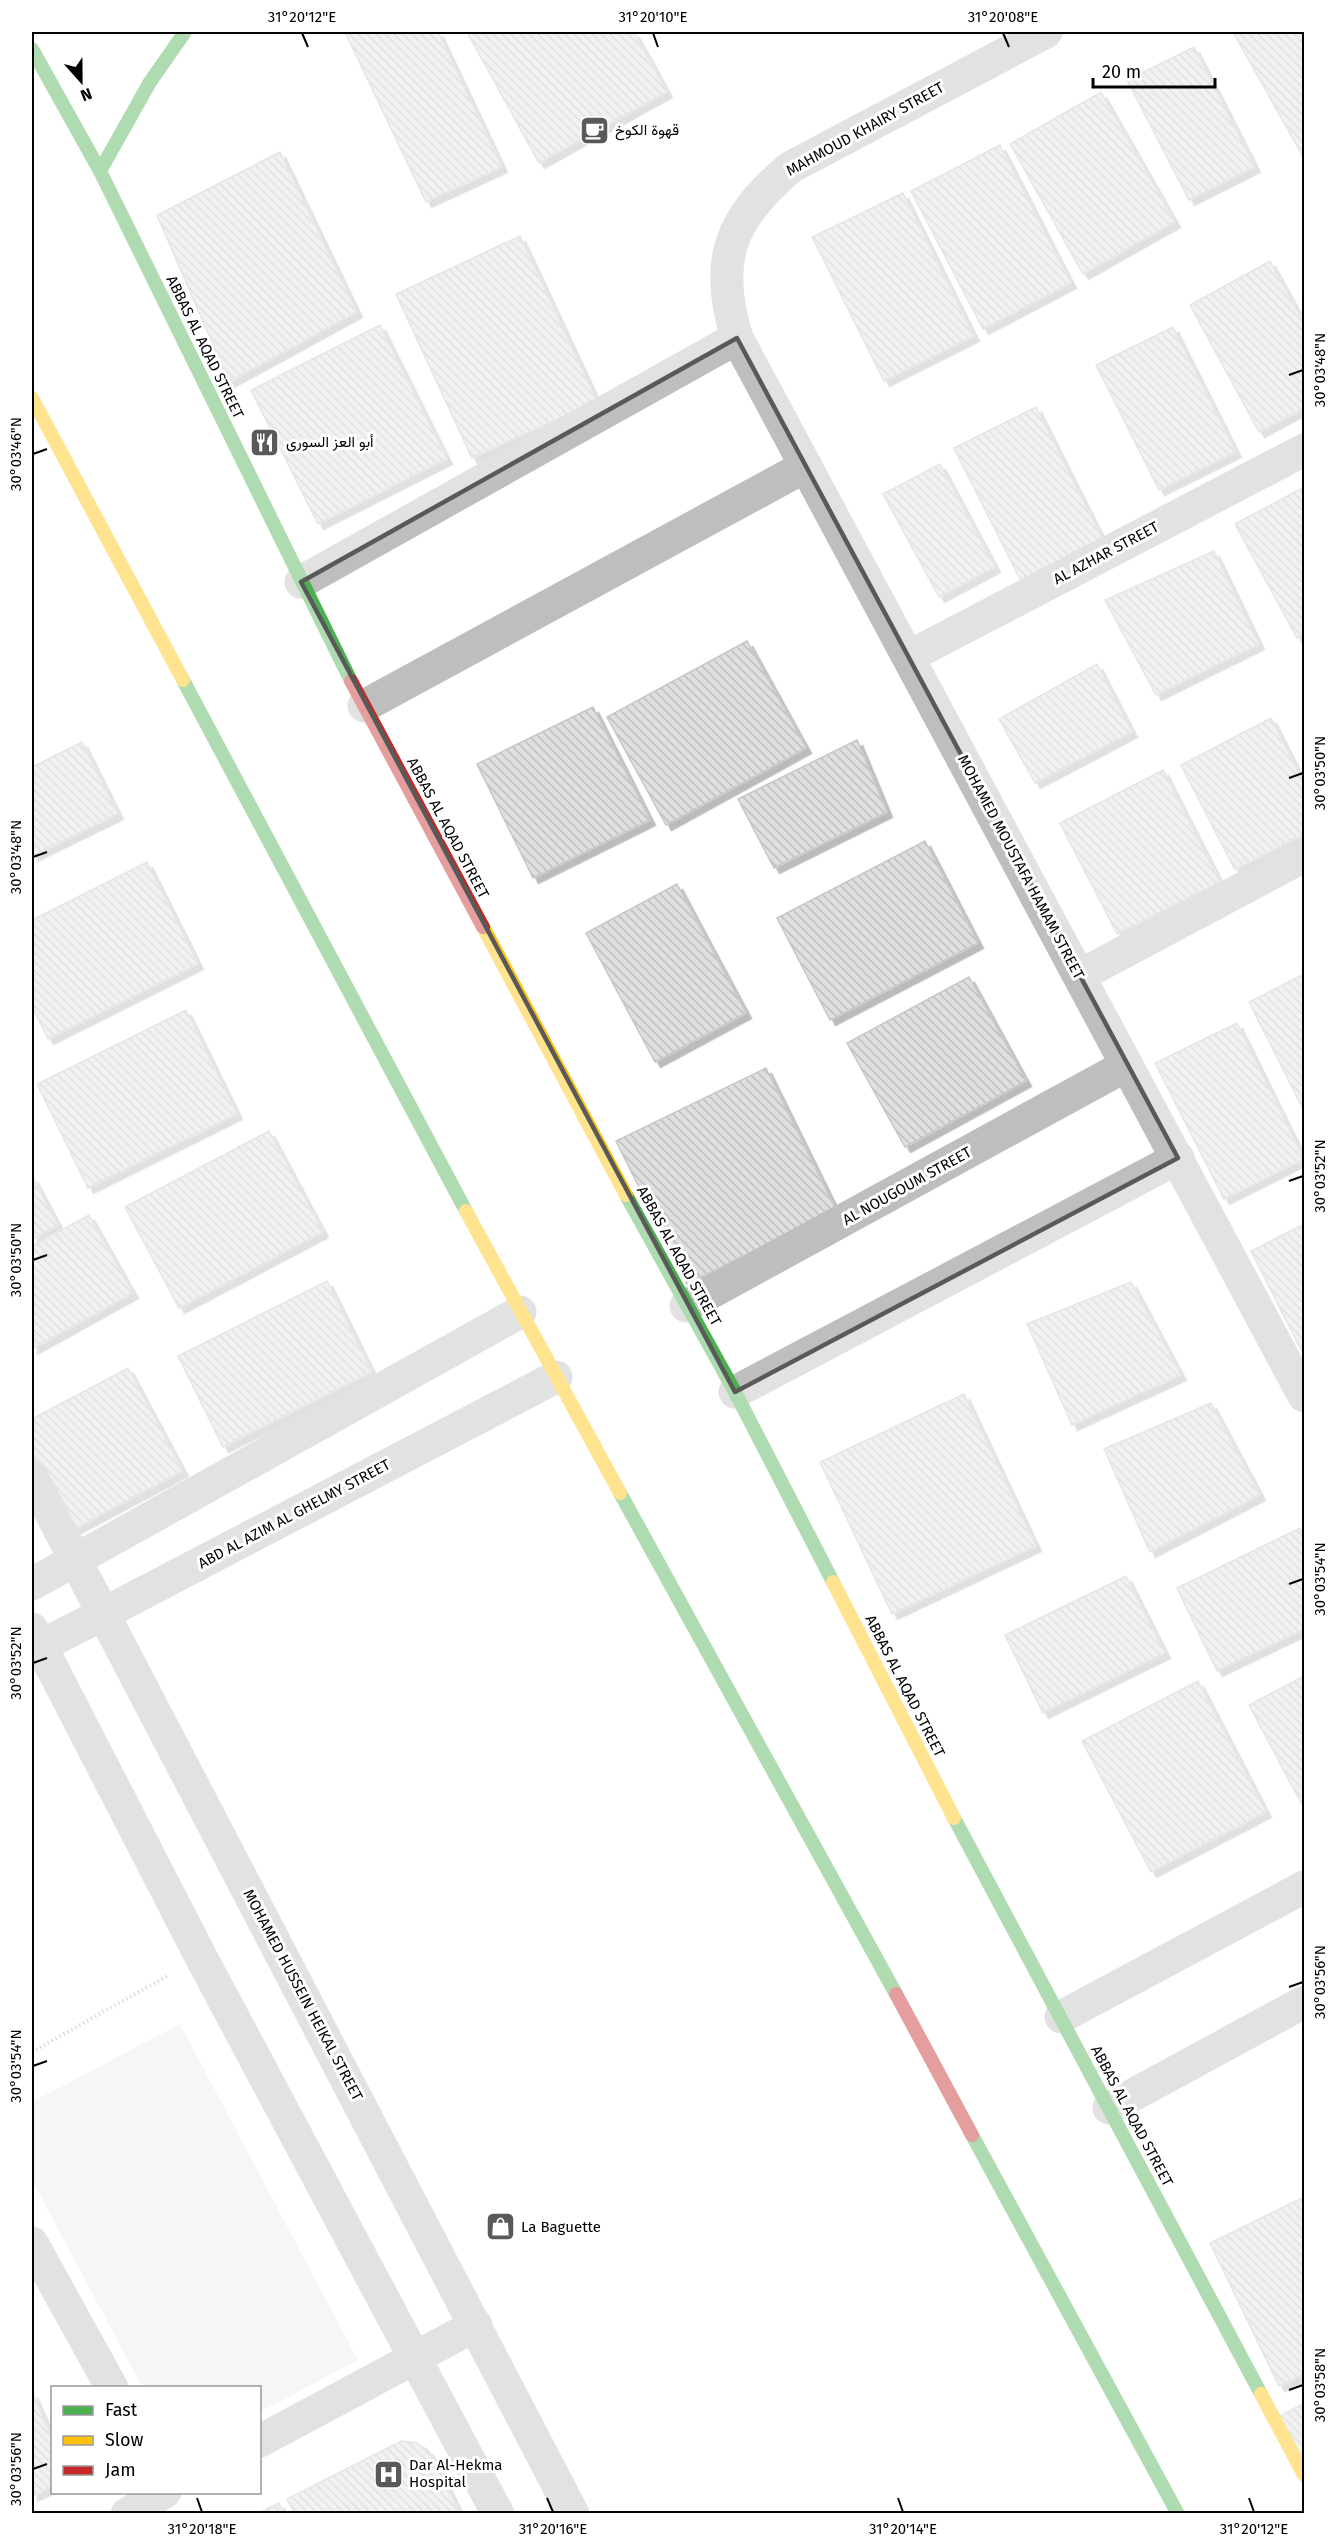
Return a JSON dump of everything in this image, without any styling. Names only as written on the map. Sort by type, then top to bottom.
[{"type":"main road","points":[[100,171],[133,111],[184,32]]},
{"type":"main road","name":"ABBAS AL AQAD STREET","points":[[32,49],[100,171],[364,706],[686,1306],[735,1392],[954,1816],[1305,2475]]},
{"type":"main road","points":[[32,398],[520,1312],[859,1925],[1178,2514]]},
{"type":"street","name":"MAHMOUD KHAIRY STREET","points":[[737,338],[729,312],[725,284],[728,256],[736,230],[750,206],[769,185],[791,167],[1046,32]]},
{"type":"street","name":"MOHAMED MOUSTAFA HAMAM STREET","points":[[737,338],[1127,1065],[1301,1381]]},
{"type":"street","points":[[301,582],[737,338]]},
{"type":"street","name":"AL AZHAR STREET","points":[[908,657],[1305,450]]},
{"type":"street","points":[[364,706],[806,466]]},
{"type":"street","points":[[1079,976],[1305,856]]},
{"type":"street","name":"AL NOUGOUM STREET","points":[[686,1306],[1127,1065]]},
{"type":"street","points":[[735,1392],[1178,1158]]},
{"type":"street","points":[[32,1584],[520,1312]]},
{"type":"street","name":"ABD AL AZIM AL GHELMY STREET","points":[[35,1640],[103,1614],[556,1377]]},
{"type":"street","name":"MOHAMED HUSSEIN HEIKAL STREET","points":[[32,1478],[573,2514]]},
{"type":"street","points":[[35,1640],[498,2514]]},
{"type":"street","points":[[1061,2017],[1305,1887]]},
{"type":"street","points":[[1109,2108],[1305,2002]]},
{"type":"street","points":[[32,2243],[111,2386]]},
{"type":"street","points":[[261,2440],[476,2325]]},
{"type":"street","points":[[127,2514],[163,2494]]},
{"type":"path","points":[[32,2052],[201,1957]]},
{"type":"highlighted area","points":[[737,338],[1178,1158],[735,1392],[301,582]]},
{"type":"shaded area","points":[[180,2024],[358,2360],[261,2411],[261,2386],[141,2386],[32,2180],[32,2102]]},
{"type":"building","points":[[345,32],[438,32],[502,167],[426,202]]},
{"type":"building","points":[[467,32],[634,32],[667,92],[539,163]]},
{"type":"building","points":[[1233,32],[1304,32],[1304,153],[1302,155]]},
{"type":"building","points":[[1194,47],[1255,167],[1189,200],[1127,80]]},
{"type":"building","points":[[1101,92],[1175,222],[1083,274],[1010,144]]},
{"type":"building","points":[[1000,145],[1071,283],[983,329],[911,191]]},
{"type":"building","points":[[280,152],[357,312],[229,382],[157,215]]},
{"type":"building","points":[[903,193],[974,336],[884,381],[812,237]]},
{"type":"building","points":[[520,236],[597,401],[472,458],[396,294]]},
{"type":"building","points":[[1270,261],[1304,323],[1304,408],[1259,432],[1190,305]]},
{"type":"building","points":[[380,325],[447,459],[318,524],[251,390]]},
{"type":"building","points":[[1173,327],[1236,452],[1159,490],[1096,365]]},
{"type":"building","points":[[1036,407],[1105,544],[1023,585],[954,448]]},
{"type":"building","points":[[940,464],[995,567],[939,597],[883,494]]},
{"type":"building","points":[[1304,487],[1304,634],[1297,638],[1235,524]]},
{"type":"building","points":[[1214,551],[1259,644],[1156,695],[1105,600]]},
{"type":"building","points":[[747,641],[806,748],[666,825],[607,717]]},
{"type":"building","points":[[1097,664],[1132,732],[1035,783],[999,719]]},
{"type":"building","points":[[593,707],[650,820],[533,878],[477,764]]},
{"type":"building","points":[[1271,718],[1304,783],[1304,834],[1235,870],[1181,765]]},
{"type":"building","points":[[857,740],[887,812],[774,868],[738,799]]},
{"type":"building","points":[[82,742],[118,814],[32,856],[32,767]]},
{"type":"building","points":[[1163,770],[1220,882],[1117,934],[1060,823]]},
{"type":"building","points":[[925,841],[978,943],[830,1020],[777,918]]},
{"type":"building","points":[[147,862],[198,964],[48,1039],[32,1006],[32,920]]},
{"type":"building","points":[[677,884],[746,1013],[655,1062],[586,933]]},
{"type":"building","points":[[1304,974],[1304,1111],[1249,1002]]},
{"type":"building","points":[[969,977],[1026,1081],[905,1147],[847,1043]]},
{"type":"building","points":[[186,1010],[237,1114],[88,1188],[37,1084]]},
{"type":"building","points":[[1237,1023],[1304,1159],[1224,1199],[1155,1063]]},
{"type":"building","points":[[766,1068],[836,1210],[687,1284],[616,1141]]},
{"type":"building","points":[[269,1131],[323,1232],[179,1308],[125,1207]]},
{"type":"building","points":[[32,1176],[58,1225],[32,1240]]},
{"type":"building","points":[[89,1215],[133,1293],[32,1349],[32,1246]]},
{"type":"building","points":[[1304,1224],[1304,1351],[1302,1352],[1251,1251]]},
{"type":"building","points":[[327,1281],[372,1372],[223,1447],[178,1356]]},
{"type":"building","points":[[1131,1282],[1181,1375],[1072,1425],[1027,1324]]},
{"type":"building","points":[[128,1368],[183,1471],[72,1530],[32,1454],[32,1419]]},
{"type":"building","points":[[964,1394],[1036,1546],[892,1614],[820,1462]]},
{"type":"building","points":[[1211,1403],[1260,1495],[1150,1552],[1104,1449]]},
{"type":"building","points":[[1300,1528],[1304,1537],[1304,1629],[1217,1671],[1177,1588]]},
{"type":"building","points":[[1126,1576],[1165,1653],[1043,1713],[1005,1635]]},
{"type":"building","points":[[1304,1676],[1304,1801],[1301,1803],[1249,1705]]},
{"type":"building","points":[[1198,1681],[1266,1812],[1151,1872],[1082,1741]]},
{"type":"building","points":[[1304,2197],[1304,2374],[1279,2386],[1210,2243]]},
{"type":"building","points":[[32,2392],[51,2435],[51,2487],[32,2496]]},
{"type":"building","points":[[1304,2403],[1304,2464],[1280,2416]]},
{"type":"building","name":"Dar Al-Hekma Hospital","points":[[401,2441],[416,2443],[428,2450],[461,2514],[295,2514],[287,2499]]},
{"type":"building","points":[[279,2503],[284,2514],[257,2514]]},
{"type":"traffic: fast","points":[[100,171],[150,82],[185,32]]},
{"type":"traffic: fast","points":[[32,49],[100,171],[351,681]]},
{"type":"traffic: fast","points":[[183,680],[466,1211]]},
{"type":"traffic: fast","points":[[626,1195],[735,1392],[833,1582]]},
{"type":"traffic: fast","points":[[620,1493],[896,1994]]},
{"type":"traffic: fast","points":[[954,1818],[1261,2394]]},
{"type":"traffic: fast","points":[[972,2135],[1178,2514]]},
{"type":"traffic: slow","points":[[32,398],[183,680]]},
{"type":"traffic: slow","points":[[483,927],[626,1195]]},
{"type":"traffic: slow","points":[[466,1211],[620,1493]]},
{"type":"traffic: slow","points":[[833,1582],[954,1818]]},
{"type":"traffic: slow","points":[[1261,2394],[1304,2475]]},
{"type":"traffic: jam","points":[[351,681],[483,927]]},
{"type":"traffic: jam","points":[[896,1994],[972,2135]]},
{"type":"place","name":"قهوة الكوخ","points":[[594,130]]},
{"type":"place","name":"أبو العز السورى","points":[[265,442]]},
{"type":"place","name":"La Baguette","points":[[500,2227]]},
{"type":"place","name":"Dar Al-Hekma Hospital","points":[[388,2474]]}]
